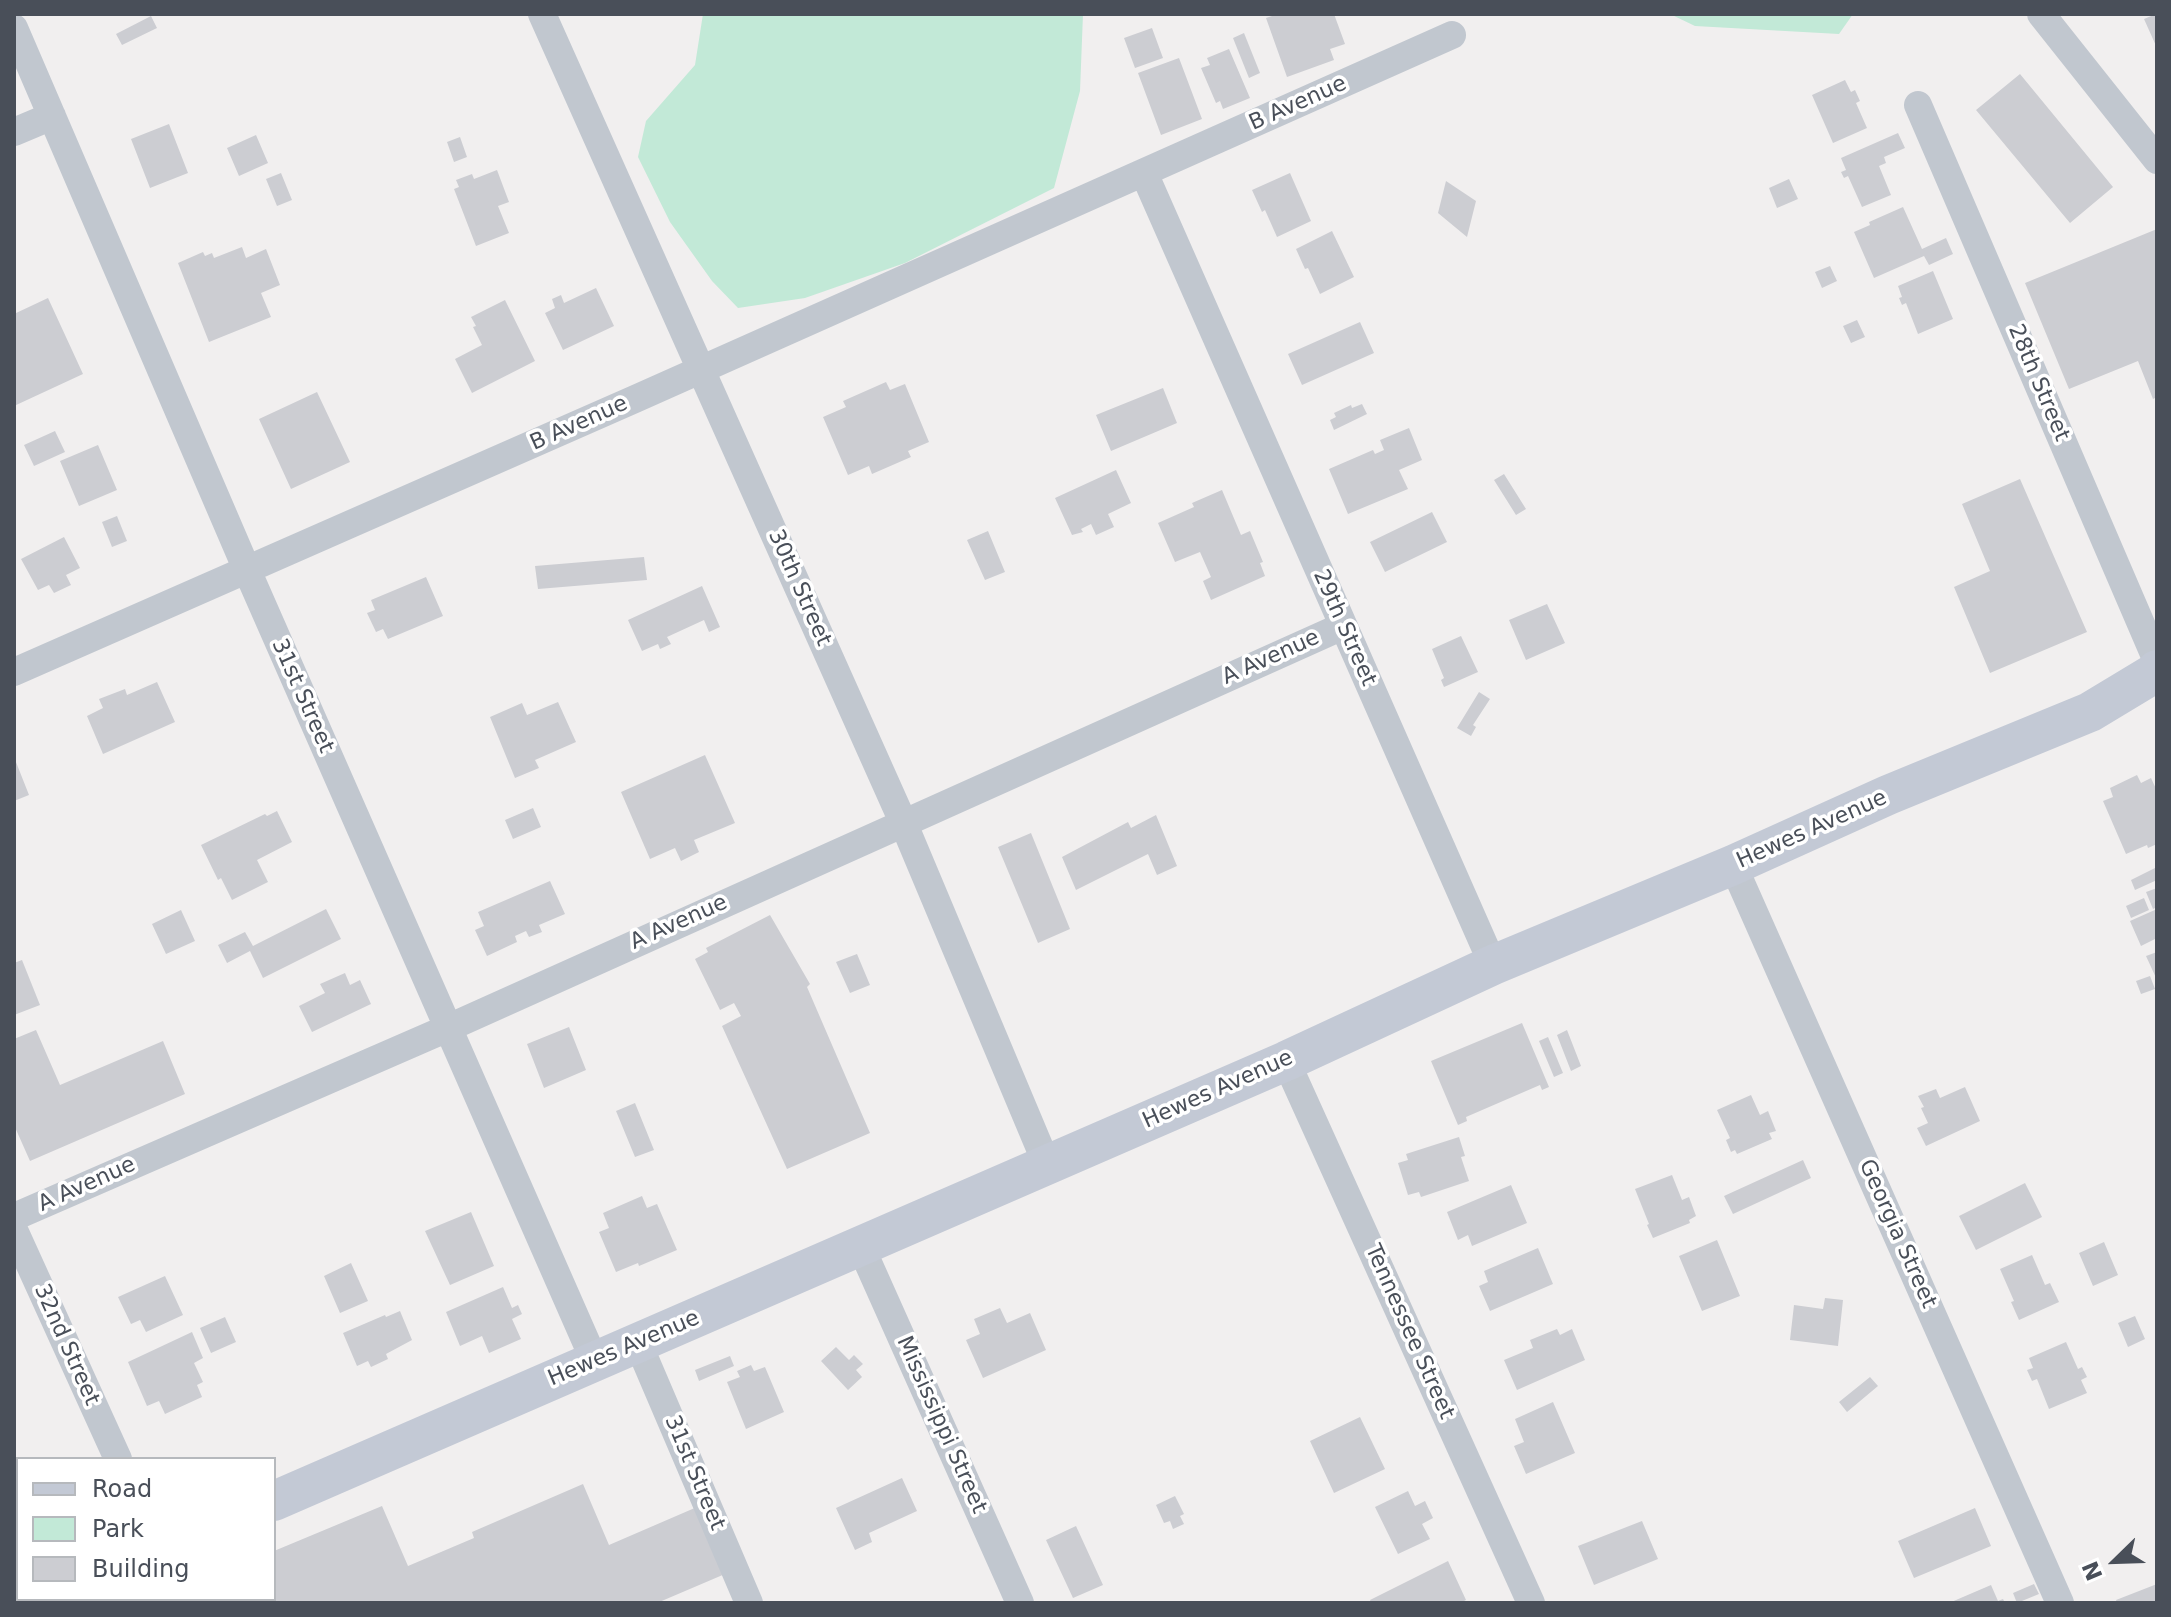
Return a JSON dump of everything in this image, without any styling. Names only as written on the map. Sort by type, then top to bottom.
[{"type":"main road","name":"Hewes Avenue","points":[[276,1500],[1286,1061],[1493,965],[2090,712],[2156,672]]},
{"type":"street","name":"30th Street","points":[[542,14],[903,822],[1047,1165]]},
{"type":"street","points":[[2041,14],[2157,160]]},
{"type":"street","name":"31st Street","points":[[14,28],[247,570],[595,1362]]},
{"type":"street","name":"B Avenue","points":[[14,672],[1452,35]]},
{"type":"street","name":"28th Street","points":[[1918,105],[2156,672]]},
{"type":"street","points":[[14,132],[52,116]]},
{"type":"street","name":"29th Street","points":[[1144,173],[1493,965]]},
{"type":"street","name":"A Avenue","points":[[14,1217],[448,1028],[1343,626]]},
{"type":"street","name":"Georgia Street","points":[[1733,865],[2060,1603]]},
{"type":"street","name":"Tennessee Street","points":[[1286,1061],[1531,1603]]},
{"type":"street","name":"32nd Street","points":[[14,1230],[117,1457]]},
{"type":"street","name":"Mississippi Street","points":[[861,1247],[1020,1603]]},
{"type":"street","name":"31st Street","points":[[638,1343],[749,1603]]},
{"type":"green space","points":[[703,14],[1083,14],[1080,91],[1054,188],[905,263],[805,298],[738,308],[712,281],[670,222],[638,157],[646,121],[695,65]]},
{"type":"green space","points":[[1670,14],[1853,14],[1839,34],[1695,26]]},
{"type":"building","points":[[1278,14],[1334,14],[1345,44],[1330,49],[1334,60],[1287,77],[1266,18]]},
{"type":"building","points":[[2157,14],[2157,48],[2144,19]]},
{"type":"building","points":[[151,16],[157,28],[122,45],[116,34]]},
{"type":"building","points":[[1152,28],[1163,58],[1135,68],[1124,38]]},
{"type":"building","points":[[1244,33],[1260,73],[1249,78],[1233,38]]},
{"type":"building","points":[[1229,49],[1250,98],[1223,109],[1220,101],[1216,103],[1201,68],[1210,65],[1207,58]]},
{"type":"building","points":[[1179,58],[1202,119],[1161,135],[1138,73]]},
{"type":"building","points":[[2020,74],[2113,187],[2070,223],[1976,110]]},
{"type":"building","points":[[1845,80],[1851,92],[1855,90],[1860,101],[1856,103],[1867,128],[1833,143],[1812,95]]},
{"type":"building","points":[[169,124],[188,173],[150,188],[131,139]]},
{"type":"building","points":[[1898,133],[1905,148],[1884,157],[1886,163],[1879,166],[1891,195],[1862,207],[1848,176],[1844,178],[1841,172],[1846,170],[1841,158]]},
{"type":"building","points":[[256,135],[268,163],[239,176],[227,148]]},
{"type":"building","points":[[460,137],[467,157],[454,162],[447,142]]},
{"type":"building","points":[[497,170],[509,202],[498,206],[509,233],[476,246],[454,189],[459,187],[456,180],[472,174],[474,179]]},
{"type":"building","points":[[281,173],[292,200],[277,206],[266,179]]},
{"type":"building","points":[[1290,173],[1311,221],[1277,237],[1252,190]]},
{"type":"building","points":[[1789,179],[1798,199],[1777,208],[1769,188]]},
{"type":"building","points":[[1446,181],[1476,201],[1467,237],[1438,213]]},
{"type":"building","points":[[1903,207],[1922,249],[1946,238],[1953,254],[1929,265],[1924,256],[1874,278],[1854,232]]},
{"type":"building","points":[[2157,229],[2157,397],[2153,399],[2138,361],[2069,389],[2025,283]]},
{"type":"building","points":[[1332,231],[1354,277],[1320,294],[1296,249]]},
{"type":"building","points":[[242,247],[246,258],[266,249],[280,285],[261,293],[271,317],[209,342],[178,263],[203,252],[205,256],[212,253],[214,258]]},
{"type":"building","points":[[1830,266],[1837,281],[1822,288],[1815,272]]},
{"type":"building","points":[[1933,271],[1953,319],[1918,334],[1906,303],[1902,305],[1899,298],[1902,297],[1898,286]]},
{"type":"building","points":[[596,288],[614,326],[563,350],[545,313],[555,308],[552,299],[561,295],[564,303]]},
{"type":"building","points":[[48,298],[83,374],[14,406],[14,314]]},
{"type":"building","points":[[505,300],[535,361],[472,393],[455,359],[482,345],[471,317]]},
{"type":"building","points":[[1857,320],[1865,337],[1851,343],[1843,326]]},
{"type":"building","points":[[1360,322],[1374,353],[1302,385],[1288,354]]},
{"type":"building","points":[[886,382],[890,390],[905,384],[929,442],[908,451],[911,457],[872,474],[869,466],[848,475],[823,417],[846,407],[843,401]]},
{"type":"building","points":[[1163,388],[1177,423],[1111,451],[1096,415]]},
{"type":"building","points":[[317,392],[350,462],[291,489],[259,419]]},
{"type":"building","points":[[1362,404],[1367,414],[1334,430],[1330,420],[1336,417],[1334,413],[1351,405],[1352,408]]},
{"type":"building","points":[[1409,428],[1422,460],[1399,470],[1408,489],[1348,514],[1329,469],[1373,450],[1375,454],[1384,450],[1380,440]]},
{"type":"building","points":[[55,431],[65,452],[34,466],[24,445]]},
{"type":"building","points":[[98,445],[117,490],[79,506],[60,461]]},
{"type":"building","points":[[1116,470],[1131,503],[1108,514],[1114,527],[1096,535],[1091,524],[1081,529],[1083,532],[1072,535],[1055,498]]},
{"type":"building","points":[[1504,474],[1526,509],[1516,515],[1494,480]]},
{"type":"building","points":[[2020,479],[2087,632],[1990,673],[1954,587],[1990,571],[1962,504]]},
{"type":"building","points":[[1222,490],[1241,535],[1250,531],[1263,562],[1260,563],[1265,576],[1211,600],[1203,581],[1211,577],[1200,552],[1175,562],[1158,523]]},
{"type":"building","points":[[1432,512],[1447,542],[1385,572],[1370,542]]},
{"type":"building","points":[[117,516],[127,541],[112,547],[102,522]]},
{"type":"building","points":[[988,531],[1005,572],[985,580],[967,540]]},
{"type":"building","points":[[64,537],[80,568],[66,575],[71,585],[54,593],[49,585],[38,590],[21,559]]},
{"type":"building","points":[[644,557],[647,580],[538,589],[535,566]]},
{"type":"building","points":[[426,577],[443,616],[388,639],[383,629],[376,632],[367,613],[375,610],[371,600]]},
{"type":"building","points":[[702,586],[720,627],[709,632],[704,620],[667,637],[671,644],[660,649],[658,644],[642,651],[628,620]]},
{"type":"building","points":[[1547,604],[1565,643],[1526,660],[1509,620]]},
{"type":"building","points":[[1461,636],[1478,672],[1444,687],[1441,680],[1444,678],[1432,649]]},
{"type":"building","points":[[157,682],[175,722],[103,754],[87,716],[103,708],[99,699],[125,689],[127,695]]},
{"type":"building","points":[[1479,692],[1490,699],[1473,725],[1476,727],[1471,736],[1457,728]]},
{"type":"building","points":[[558,702],[576,742],[535,760],[539,768],[515,778],[490,717],[522,703],[527,715]]},
{"type":"building","points":[[705,755],[735,823],[694,840],[699,852],[681,861],[675,848],[650,859],[621,792]]},
{"type":"building","points":[[14,757],[29,795],[14,801]]},
{"type":"building","points":[[2137,775],[2141,783],[2151,778],[2157,791],[2157,844],[2126,854],[2103,801],[2113,797],[2110,788]]},
{"type":"building","points":[[533,808],[541,827],[513,839],[505,820]]},
{"type":"building","points":[[277,811],[292,842],[257,860],[268,882],[232,900],[201,845]]},
{"type":"building","points":[[1156,815],[1177,866],[1157,875],[1148,854],[1076,890],[1062,857],[1128,822],[1131,828]]},
{"type":"building","points":[[1031,833],[1070,929],[1038,943],[998,847]]},
{"type":"building","points":[[2157,867],[2157,880],[2135,890],[2131,880]]},
{"type":"building","points":[[550,881],[565,914],[539,925],[542,932],[529,937],[526,931],[515,936],[517,942],[487,956],[475,930],[484,926],[478,912]]},
{"type":"building","points":[[2157,888],[2157,907],[2153,909],[2146,892]]},
{"type":"building","points":[[2144,898],[2149,910],[2131,918],[2126,906]]},
{"type":"building","points":[[326,909],[341,939],[263,978],[250,951],[227,963],[218,945],[245,932],[253,946]]},
{"type":"building","points":[[2157,909],[2157,938],[2141,946],[2130,921]]},
{"type":"building","points":[[181,910],[195,941],[166,954],[152,924]]},
{"type":"building","points":[[770,915],[810,984],[807,987],[870,1133],[787,1169],[722,1026],[741,1016],[734,1003],[720,1010],[695,959],[708,952],[706,948]]},
{"type":"building","points":[[2157,952],[2157,980],[2146,956]]},
{"type":"building","points":[[857,954],[870,985],[850,993],[836,962]]},
{"type":"building","points":[[22,960],[40,1005],[14,1015],[14,963]]},
{"type":"building","points":[[345,973],[350,985],[360,980],[371,1004],[312,1032],[299,1006],[325,993],[320,984]]},
{"type":"building","points":[[2150,976],[2155,989],[2141,994],[2136,981]]},
{"type":"building","points":[[1522,1023],[1549,1087],[1542,1090],[1540,1085],[1466,1117],[1467,1121],[1458,1125],[1431,1061]]},
{"type":"building","points":[[569,1027],[586,1070],[544,1088],[527,1044]]},
{"type":"building","points":[[36,1030],[60,1085],[163,1041],[185,1094],[30,1161],[14,1125],[14,1039]]},
{"type":"building","points":[[1567,1030],[1581,1066],[1571,1071],[1557,1035]]},
{"type":"building","points":[[1548,1037],[1563,1073],[1554,1077],[1539,1041]]},
{"type":"building","points":[[1965,1087],[1980,1121],[1926,1146],[1917,1128],[1928,1123],[1918,1096],[1936,1089],[1940,1098]]},
{"type":"building","points":[[1751,1095],[1760,1115],[1768,1111],[1776,1131],[1769,1133],[1772,1139],[1737,1154],[1735,1150],[1731,1152],[1726,1140],[1730,1138],[1717,1110]]},
{"type":"building","points":[[635,1103],[654,1150],[635,1157],[616,1111]]},
{"type":"building","points":[[1459,1137],[1465,1156],[1461,1157],[1469,1181],[1421,1197],[1419,1192],[1408,1195],[1398,1163],[1408,1160],[1406,1154]]},
{"type":"building","points":[[1803,1160],[1811,1178],[1733,1214],[1724,1196]]},
{"type":"building","points":[[1672,1175],[1682,1200],[1689,1197],[1696,1216],[1689,1220],[1690,1223],[1653,1238],[1635,1189]]},
{"type":"building","points":[[2025,1183],[2042,1217],[1976,1250],[1959,1216]]},
{"type":"building","points":[[1511,1185],[1527,1223],[1472,1246],[1468,1235],[1458,1240],[1447,1212]]},
{"type":"building","points":[[642,1196],[647,1208],[657,1204],[677,1250],[616,1272],[599,1232],[609,1228],[603,1213]]},
{"type":"building","points":[[471,1212],[494,1266],[450,1285],[425,1231]]},
{"type":"building","points":[[1717,1240],[1740,1296],[1702,1311],[1679,1256]]},
{"type":"building","points":[[2104,1242],[2118,1275],[2093,1286],[2079,1253]]},
{"type":"building","points":[[1538,1248],[1553,1284],[1490,1311],[1479,1286],[1488,1282],[1484,1271]]},
{"type":"building","points":[[2032,1255],[2045,1285],[2050,1283],[2059,1302],[2019,1320],[2000,1269]]},
{"type":"building","points":[[351,1263],[368,1301],[340,1313],[324,1276]]},
{"type":"building","points":[[165,1276],[183,1315],[146,1332],[140,1320],[131,1324],[118,1297]]},
{"type":"building","points":[[503,1287],[512,1308],[518,1305],[522,1314],[512,1319],[521,1339],[489,1353],[482,1336],[460,1346],[446,1312]]},
{"type":"building","points":[[1825,1298],[1843,1300],[1838,1346],[1790,1340],[1794,1305],[1823,1309]]},
{"type":"building","points":[[1000,1308],[1007,1323],[1030,1313],[1046,1350],[983,1378],[966,1340],[980,1334],[974,1319]]},
{"type":"building","points":[[400,1311],[412,1340],[386,1354],[388,1359],[371,1367],[368,1361],[357,1366],[343,1333]]},
{"type":"building","points":[[2135,1316],[2145,1339],[2128,1347],[2118,1323]]},
{"type":"building","points":[[225,1317],[236,1342],[211,1353],[200,1328]]},
{"type":"building","points":[[1557,1329],[1560,1335],[1572,1329],[1585,1360],[1517,1390],[1504,1360],[1533,1348],[1530,1340]]},
{"type":"building","points":[[192,1332],[203,1358],[194,1363],[203,1382],[197,1385],[202,1397],[165,1414],[159,1401],[147,1406],[128,1362]]},
{"type":"building","points":[[2066,1342],[2078,1369],[2082,1367],[2087,1377],[2081,1380],[2087,1393],[2049,1409],[2037,1379],[2032,1381],[2027,1370],[2033,1368],[2029,1358]]},
{"type":"building","points":[[836,1347],[849,1360],[854,1355],[863,1364],[856,1370],[862,1377],[848,1390],[821,1361]]},
{"type":"building","points":[[730,1356],[734,1366],[699,1381],[695,1370]]},
{"type":"building","points":[[751,1365],[754,1371],[765,1367],[784,1412],[746,1429],[727,1382],[740,1377],[737,1371]]},
{"type":"building","points":[[1870,1377],[1878,1386],[1847,1412],[1839,1402]]},
{"type":"building","points":[[1553,1402],[1575,1453],[1526,1474],[1514,1446],[1524,1442],[1515,1419]]},
{"type":"building","points":[[1360,1417],[1385,1469],[1334,1493],[1310,1441]]},
{"type":"building","points":[[902,1478],[917,1511],[869,1533],[872,1542],[855,1550],[836,1508]]},
{"type":"building","points":[[583,1484],[609,1545],[697,1507],[725,1574],[657,1603],[257,1601],[276,1601],[276,1550],[382,1506],[408,1566],[474,1538],[472,1532]]},
{"type":"building","points":[[1408,1491],[1415,1506],[1425,1501],[1433,1518],[1422,1524],[1430,1539],[1398,1554],[1375,1507]]},
{"type":"building","points":[[1175,1496],[1184,1514],[1180,1516],[1184,1524],[1173,1529],[1170,1521],[1164,1523],[1156,1505]]},
{"type":"building","points":[[1975,1508],[1991,1546],[1914,1578],[1898,1541]]},
{"type":"building","points":[[1642,1521],[1658,1559],[1594,1585],[1578,1546]]},
{"type":"building","points":[[1076,1526],[1103,1585],[1073,1598],[1046,1540]]},
{"type":"building","points":[[1448,1561],[1466,1600],[1460,1603],[1371,1603],[1370,1600]]},
{"type":"building","points":[[2034,1584],[2039,1594],[2017,1603],[2013,1593]]},
{"type":"building","points":[[2157,1584],[2157,1603],[2117,1603],[2116,1600]]},
{"type":"building","points":[[1991,1585],[1998,1601],[2003,1599],[2005,1603],[1949,1603]]}]
